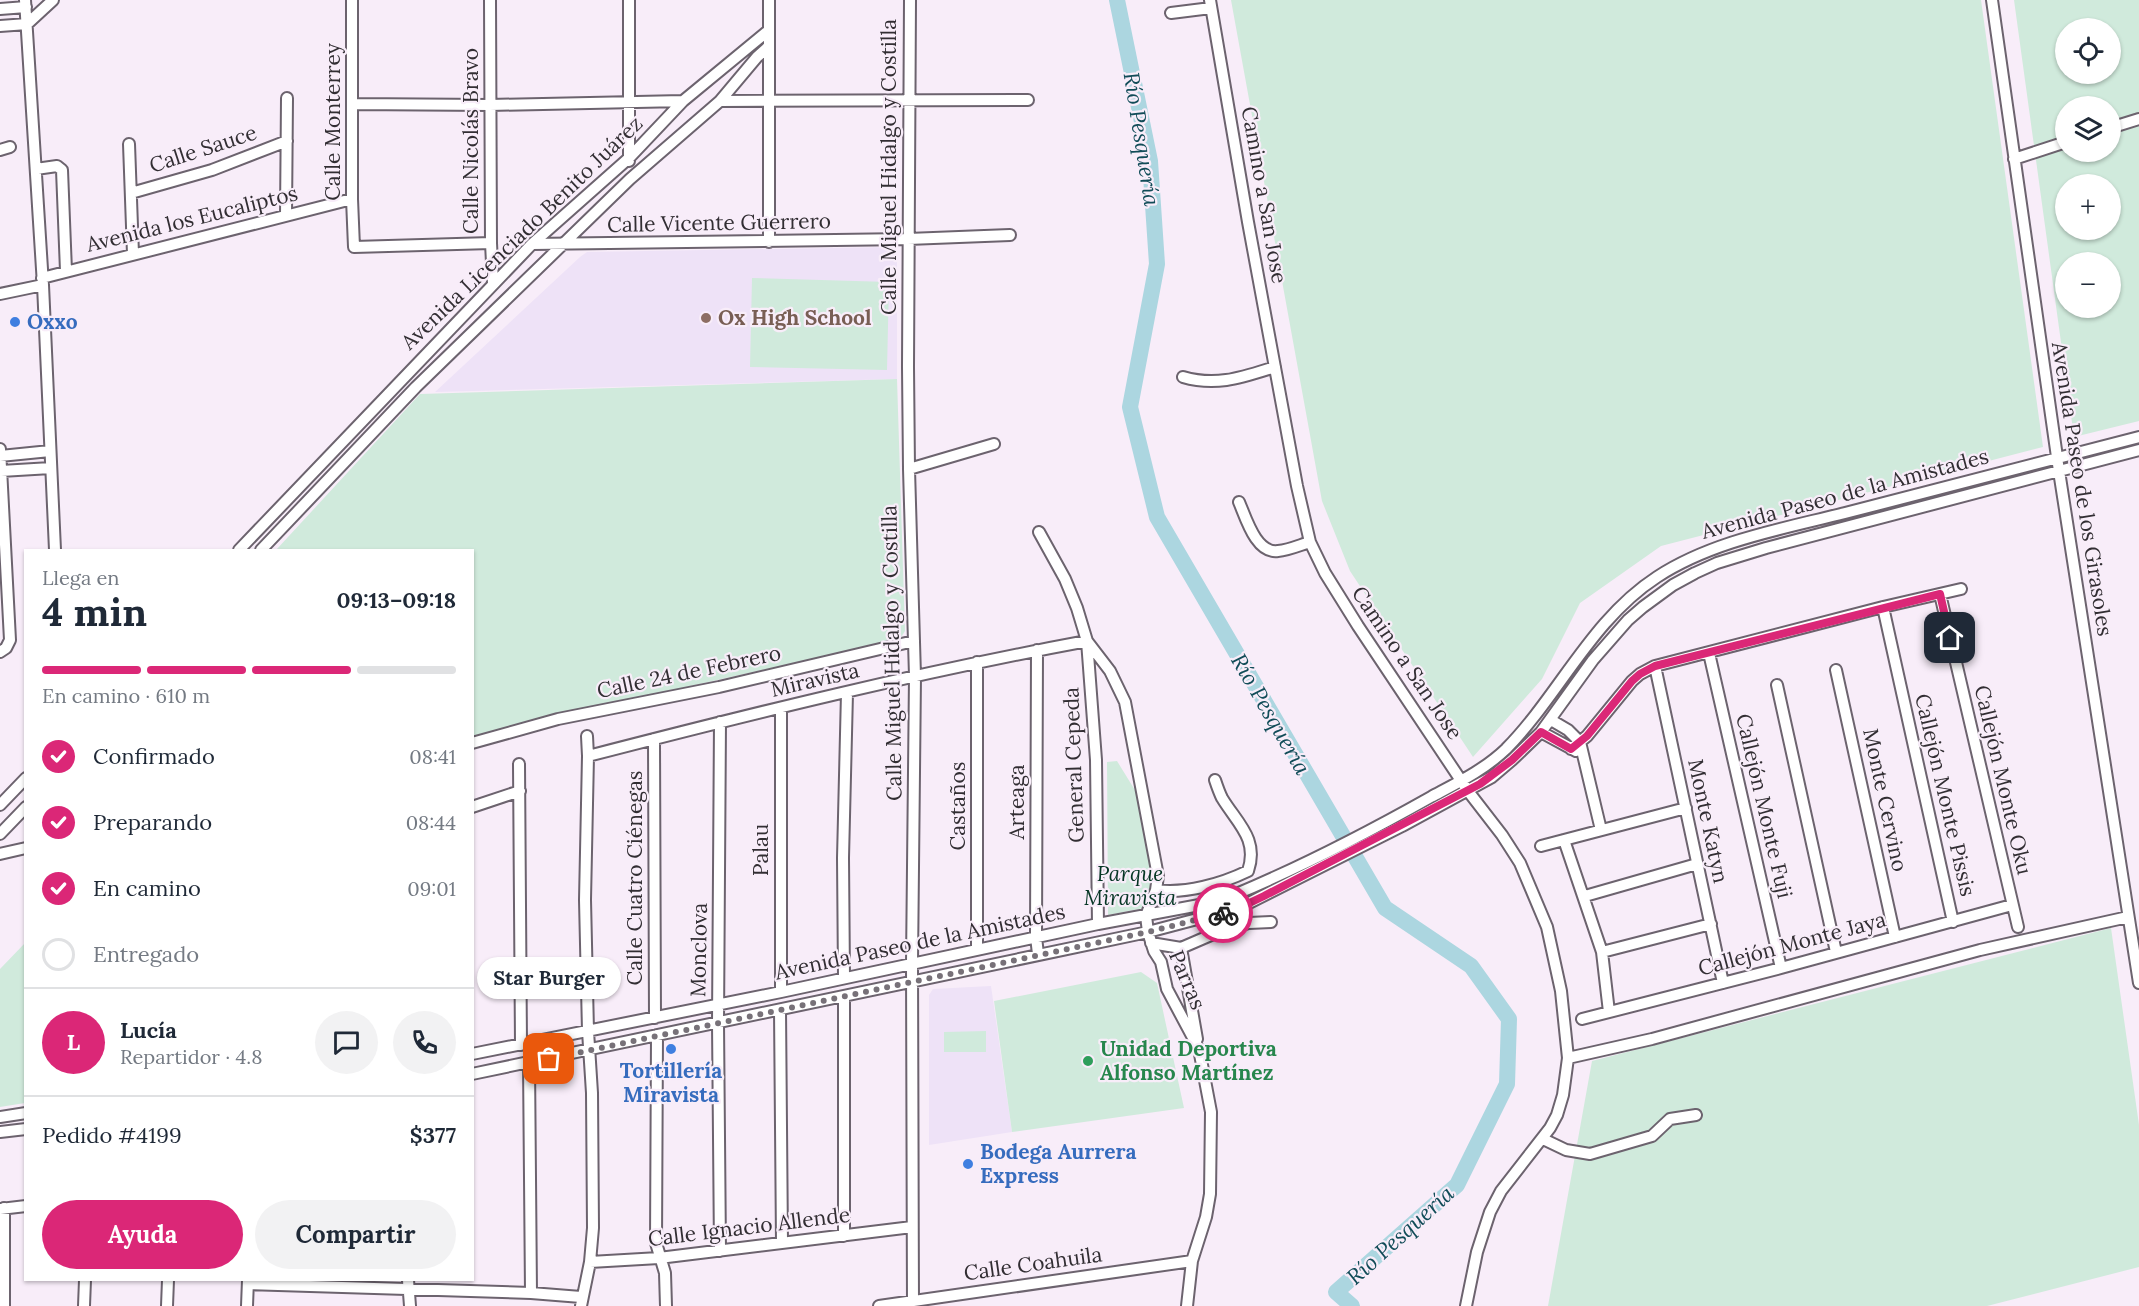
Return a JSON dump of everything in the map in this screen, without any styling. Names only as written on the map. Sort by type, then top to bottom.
[{"type":"street","points":[[0,26],[27,24],[53,0]]},
{"type":"street","name":"Calle Monterrey","points":[[352,0],[353,244],[357,248],[491,243]]},
{"type":"street","name":"Calle Nicolás Bravo","points":[[490,0],[491,243],[494,283]]},
{"type":"street","points":[[629,0],[630,179]]},
{"type":"street","points":[[769,0],[769,242]]},
{"type":"street","name":"Calle Miguel Hidalgo y Costilla","points":[[909,0],[909,468],[915,676],[912,963],[913,1304]]},
{"type":"street","name":"Avenida Paseo de los Girasoles","points":[[1992,0],[2057,458],[2139,983]]},
{"type":"street","points":[[0,9],[26,3],[43,281],[55,549]]},
{"type":"street","points":[[1171,13],[1210,4]]},
{"type":"street","name":"Camino a San Jose","points":[[1210,4],[1275,367],[1310,542],[1341,600],[1468,791],[1502,835],[1520,863],[1547,927],[1561,991],[1568,1058],[1563,1095],[1557,1115],[1543,1139],[1501,1191],[1490,1212],[1477,1252],[1466,1306]]},
{"type":"street","name":"Avenida Licenciado Benito Juárez","points":[[240,549],[532,244],[629,158],[682,101],[768,31]]},
{"type":"street","name":"Avenida Licenciado Benito Juárez","points":[[262,549],[416,387],[630,179],[720,101],[768,47]]},
{"type":"street","points":[[286,215],[287,98]]},
{"type":"street","points":[[720,101],[1028,100]]},
{"type":"street","points":[[352,104],[490,105],[682,101]]},
{"type":"street","points":[[2121,124],[2139,118]]},
{"type":"street","name":"Calle Sauce","points":[[131,193],[212,170],[287,141]]},
{"type":"street","points":[[129,144],[133,254]]},
{"type":"street","points":[[2014,159],[2055,146]]},
{"type":"street","points":[[36,169],[57,166],[61,168],[66,272]]},
{"type":"street","name":"Avenida los Eucaliptos","points":[[0,294],[66,272],[352,199]]},
{"type":"street","name":"Calle Vicente Guerrero","points":[[532,244],[769,242],[1010,235]]},
{"type":"street","points":[[1183,377],[1195,381],[1230,381],[1275,367]]},
{"type":"street","name":"Avenida Paseo de la Amistades","points":[[474,1074],[844,997],[1038,954],[1150,938],[1184,923],[1239,908],[1399,821],[1485,767],[1505,749],[1540,708],[1581,652],[1622,604],[1658,576],[1686,561],[1709,551],[1763,534],[2139,436]]},
{"type":"street","points":[[909,468],[994,444]]},
{"type":"street","points":[[0,449],[4,585],[10,633],[4,649]]},
{"type":"street","name":"Avenida Paseo de la Amistades","points":[[474,1054],[521,1046],[1098,924],[1210,903],[1234,895],[1468,791],[1499,772],[1541,732],[1593,660],[1628,620],[1673,585],[1695,573],[1766,548],[2139,450]]},
{"type":"street","points":[[0,456],[50,451]]},
{"type":"street","points":[[1,471],[51,468]]},
{"type":"street","points":[[1239,502],[1259,543],[1266,549],[1278,551],[1310,542]]},
{"type":"street","name":"Parras","points":[[1039,532],[1065,579],[1088,641],[1110,671],[1125,702],[1158,876],[1156,890],[1146,916],[1150,938],[1161,962],[1167,989],[1199,1049],[1211,1112],[1211,1169],[1209,1205],[1192,1262],[1187,1306]]},
{"type":"street","points":[[1575,746],[1632,681],[1655,666],[1961,589]]},
{"type":"street","name":"Callejón Monte Oku","points":[[1940,594],[2018,927]]},
{"type":"street","name":"Callejón Monte Pissis","points":[[1883,607],[1953,922]]},
{"type":"street","name":"Calle 24 de Febrero","points":[[474,742],[558,719],[719,687],[914,641]]},
{"type":"street","name":"Miravista","points":[[588,756],[915,676],[1088,641]]},
{"type":"street","name":"General Cepeda","points":[[1088,641],[1096,760],[1098,924]]},
{"type":"street","name":"Arteaga","points":[[1037,650],[1036,937],[1038,954]]},
{"type":"street","name":"Callejón Monte Fuji","points":[[1710,653],[1781,968]]},
{"type":"street","name":"Castaños","points":[[976,950],[977,662]]},
{"type":"street","name":"Monte Katyn","points":[[1655,666],[1723,983]]},
{"type":"street","name":"Monte Cervino","points":[[1836,670],[1895,937]]},
{"type":"street","points":[[1777,685],[1836,952]]},
{"type":"street","points":[[844,978],[843,858],[847,693]]},
{"type":"street","name":"Palau","points":[[781,708],[781,992]]},
{"type":"street","points":[[1551,720],[1568,730],[1575,746],[1584,755],[1601,830]]},
{"type":"street","name":"Monclova","points":[[720,722],[718,1005],[720,1251]]},
{"type":"street","points":[[1541,732],[1575,746]]},
{"type":"street","points":[[247,1306],[248,1282],[468,1285],[581,1301],[590,1262],[593,1147],[585,900],[587,736]]},
{"type":"street","name":"Calle Cuatro Ciénegas","points":[[654,739],[655,1018]]},
{"type":"street","points":[[519,764],[521,1046]]},
{"type":"street","points":[[0,805],[24,780]]},
{"type":"street","points":[[1156,890],[1170,892],[1227,881],[1248,871],[1252,858],[1248,838],[1238,819],[1222,798],[1215,780]]},
{"type":"street","points":[[474,806],[519,791]]},
{"type":"street","points":[[1541,846],[1686,808]]},
{"type":"street","points":[[0,834],[24,809]]},
{"type":"street","points":[[1564,840],[1602,952],[1609,1012]]},
{"type":"street","points":[[0,854],[24,848]]},
{"type":"street","points":[[1584,896],[1697,864]]},
{"type":"street","name":"Callejón Monte Jaya","points":[[1582,1019],[2012,905]]},
{"type":"street","points":[[1568,1058],[1652,1039],[1957,956],[2128,917]]},
{"type":"street","points":[[1150,938],[1181,948],[1225,929],[1249,923],[1271,922]]},
{"type":"street","points":[[1602,952],[1711,924]]},
{"type":"street","points":[[1181,948],[1199,1049]]},
{"type":"street","points":[[844,997],[844,1236]]},
{"type":"street","points":[[780,1010],[782,1242]]},
{"type":"street","points":[[657,1035],[656,1243],[665,1273],[666,1306]]},
{"type":"street","points":[[529,1063],[531,1293]]},
{"type":"street","points":[[0,1117],[24,1113]]},
{"type":"street","points":[[1543,1139],[1566,1150],[1590,1154],[1652,1136],[1670,1119],[1696,1115]]},
{"type":"street","points":[[0,1132],[24,1129]]},
{"type":"street","points":[[4,1306],[2,1208],[24,1206]]},
{"type":"street","name":"Calle Ignacio Allende","points":[[590,1262],[659,1258],[912,1227]]},
{"type":"street","name":"Calle Coahuila","points":[[879,1306],[913,1304],[1192,1262]]},
{"type":"street","points":[[84,1306],[85,1281]]},
{"type":"street","points":[[167,1306],[168,1281]]},
{"type":"street","points":[[408,1284],[410,1306]]},
{"type":"shaded area","name":"Ox High School","points":[[892,247],[897,250],[897,379],[435,392],[587,252]]},
{"type":"shaded area","points":[[991,986],[1012,1132],[929,1145],[929,995],[933,989]]},
{"type":"green space","points":[[1231,0],[1981,0],[2043,447],[1661,546],[1580,603],[1542,679],[1473,757],[1350,571],[1322,501]]},
{"type":"green space","points":[[2014,0],[2139,0],[2139,421],[2074,437],[2058,318],[2121,318],[2121,252],[2055,252],[2055,299]]},
{"type":"green space","points":[[752,278],[889,282],[887,370],[750,367]]},
{"type":"green space","points":[[897,379],[905,631],[900,639],[566,714],[474,739],[474,549],[277,549],[420,394]]},
{"type":"green space","name":"Parque Miravista","points":[[1117,761],[1138,795],[1148,842],[1154,906],[1108,915],[1107,762]]},
{"type":"green space","points":[[2111,928],[2139,1125],[2139,1267],[1987,1306],[1548,1306],[1592,1061]]},
{"type":"green space","points":[[24,944],[24,1103],[0,1107],[0,969]]},
{"type":"green space","name":"Unidad Deportiva Alfonso Martínez","points":[[1141,972],[1157,983],[1184,1108],[1012,1132],[994,1001]]},
{"type":"green space","points":[[986,1031],[986,1052],[944,1052],[944,1032]]},
{"type":"waterway","name":"Río Pesquería","points":[[1117,0],[1150,161],[1157,264],[1130,407],[1157,517],[1385,908],[1471,966],[1509,1019],[1507,1084],[1457,1185],[1336,1292],[1352,1306]]},
{"type":"way so far","points":[[549,1059],[1148,932],[1223,913]]},
{"type":"place","name":"Ox High School","points":[[706,318]]},
{"type":"place","name":"Oxxo","points":[[15,322]]},
{"type":"place","name":"Tortillería Miravista","points":[[671,1049]]},
{"type":"place","name":"Star Burger","points":[[549,1059]]},
{"type":"place","name":"Unidad Deportiva Alfonso Martínez","points":[[1088,1061]]},
{"type":"place","name":"Bodega Aurrera Express","points":[[968,1164]]},
{"type":"route","points":[[1223,913],[1264,896],[1468,791],[1502,769],[1541,732],[1571,749],[1587,736],[1632,681],[1655,666],[1940,594],[1950,638]]}]
